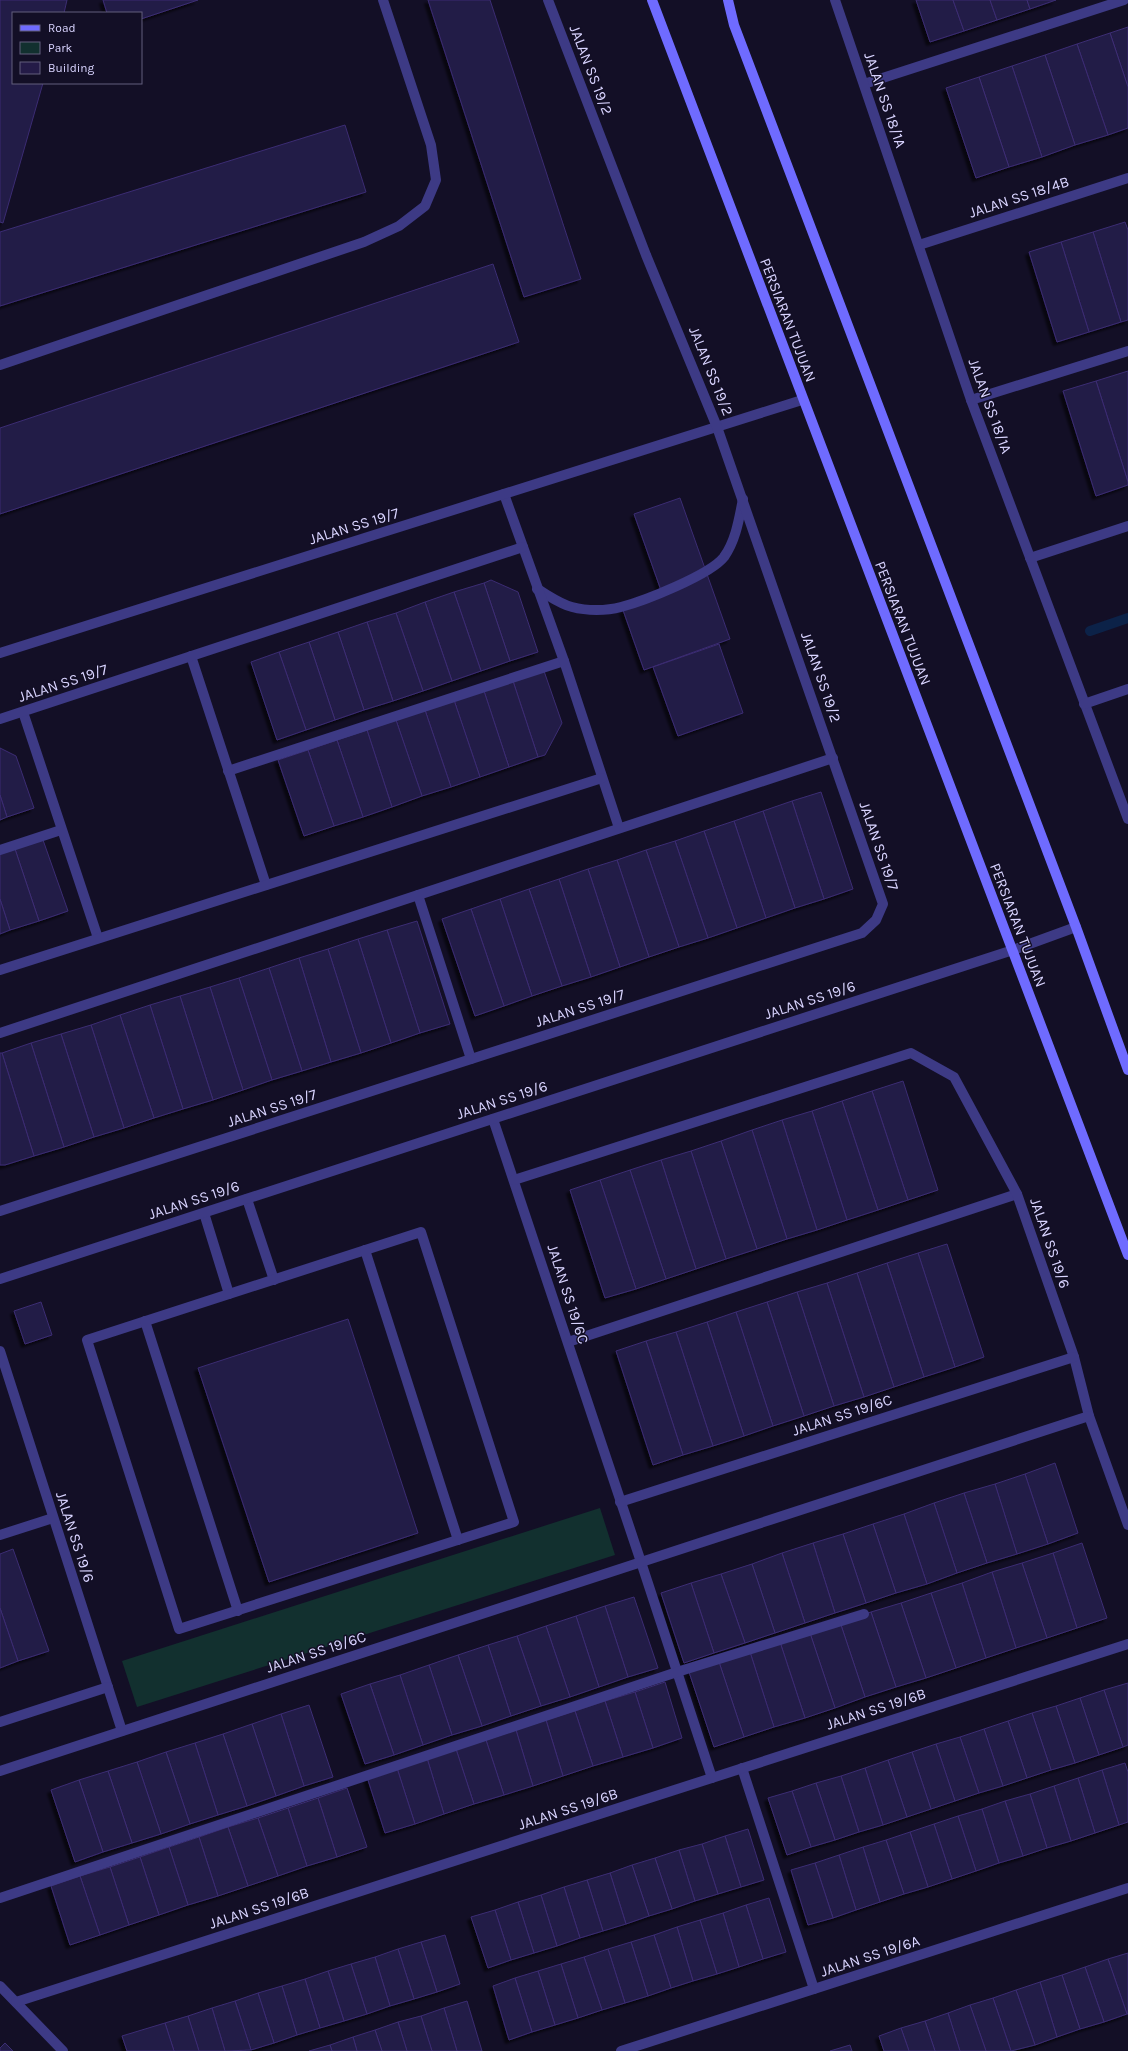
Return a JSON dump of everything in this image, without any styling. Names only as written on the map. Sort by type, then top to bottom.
[{"type":"main road","name":"PERSIARAN TUJUAN","points":[[652,0],[802,400],[991,897],[1013,950],[1128,1255]]},
{"type":"main road","points":[[728,0],[737,32],[1076,927],[1128,1070]]},
{"type":"street","points":[[0,365],[364,242],[399,226],[425,206],[436,180],[431,145],[383,0]]},
{"type":"street","name":"JALAN SS 19/2","points":[[548,0],[646,255],[717,427],[833,758]]},
{"type":"street","name":"JALAN SS 18/1A","points":[[835,0],[971,400],[1128,819]]},
{"type":"street","points":[[864,84],[1124,0]]},
{"type":"street","name":"JALAN SS 18/4B","points":[[919,245],[1128,178]]},
{"type":"street","points":[[971,400],[1128,351]]},
{"type":"street","name":"JALAN SS 19/7","points":[[0,653],[802,400]]},
{"type":"street","points":[[504,494],[564,661],[619,828]]},
{"type":"street","points":[[537,589],[572,607],[598,610],[620,607],[688,580],[713,567],[727,552],[737,529],[743,499]]},
{"type":"street","points":[[1030,558],[1128,526]]},
{"type":"street","name":"JALAN SS 19/7","points":[[0,719],[522,547]]},
{"type":"street","points":[[191,656],[266,885]]},
{"type":"street","points":[[228,771],[564,661]]},
{"type":"street","points":[[1084,704],[1128,689]]},
{"type":"street","points":[[22,712],[98,938]]},
{"type":"street","points":[[0,1032],[833,758]]},
{"type":"street","name":"JALAN SS 19/7","points":[[0,1211],[862,933],[876,920],[883,904],[833,758]]},
{"type":"street","points":[[0,970],[602,778]]},
{"type":"street","points":[[0,850],[62,830]]},
{"type":"street","points":[[418,895],[471,1059]]},
{"type":"street","name":"JALAN SS 19/6","points":[[0,1279],[1013,950],[1076,927]]},
{"type":"street","name":"JALAN SS 19/6","points":[[514,1180],[911,1053],[954,1077],[1016,1194],[1074,1357],[1089,1416]]},
{"type":"street","name":"JALAN SS 19/6C","points":[[493,1119],[640,1562]]},
{"type":"street","points":[[568,1342],[1016,1194]]},
{"type":"street","points":[[247,1199],[274,1280]]},
{"type":"street","points":[[204,1213],[229,1294]]},
{"type":"street","points":[[421,1232],[514,1522],[179,1629],[87,1340],[274,1280],[421,1232]]},
{"type":"street","points":[[365,1250],[458,1540]]},
{"type":"street","points":[[145,1321],[238,1611]]},
{"type":"street","name":"JALAN SS 19/6","points":[[0,1351],[122,1731]]},
{"type":"street","name":"JALAN SS 19/6C","points":[[620,1502],[1074,1357]]},
{"type":"street","points":[[1089,1416],[1128,1525]]},
{"type":"street","name":"JALAN SS 19/6C","points":[[0,1771],[1089,1416]]},
{"type":"street","points":[[0,1535],[53,1518]]},
{"type":"street","points":[[640,1562],[712,1778]]},
{"type":"street","points":[[0,1898],[677,1672],[864,1614]]},
{"type":"street","name":"JALAN SS 19/6B","points":[[16,2002],[1128,1644]]},
{"type":"street","points":[[0,1722],[108,1687]]},
{"type":"street","points":[[742,1768],[814,1989]]},
{"type":"street","name":"JALAN SS 19/6A","points":[[621,2051],[1128,1888]]},
{"type":"street","points":[[0,1986],[63,2051]]},
{"type":"green space","points":[[600,1508],[615,1555],[137,1707],[122,1661]]},
{"type":"building","points":[[0,0],[67,0],[64,12],[12,12],[12,84],[43,84],[3,223],[0,222]]},
{"type":"building","points":[[103,0],[198,0],[142,19],[142,12],[107,12]]},
{"type":"building","points":[[428,0],[490,0],[581,279],[524,297]]},
{"type":"building","points":[[916,0],[953,0],[964,31],[930,42]]},
{"type":"building","points":[[953,0],[990,0],[997,20],[964,31]]},
{"type":"building","points":[[990,0],[1027,0],[1030,9],[997,20]]},
{"type":"building","points":[[1027,0],[1056,0],[1030,9]]},
{"type":"building","points":[[1128,27],[1128,87],[1110,33]]},
{"type":"building","points":[[1110,33],[1128,87],[1128,128],[1108,135],[1077,44]]},
{"type":"building","points":[[1077,44],[1108,135],[1075,145],[1045,55]]},
{"type":"building","points":[[1045,55],[1075,145],[1042,157],[1012,66]]},
{"type":"building","points":[[1012,66],[1042,157],[1009,167],[979,77]]},
{"type":"building","points":[[979,77],[1009,167],[976,178],[946,88]]},
{"type":"building","points":[[345,125],[366,192],[0,306],[0,232]]},
{"type":"building","points":[[1125,222],[1128,230],[1128,320],[1121,322],[1093,232]]},
{"type":"building","points":[[1093,232],[1121,322],[1089,332],[1061,242]]},
{"type":"building","points":[[1061,242],[1089,332],[1057,342],[1029,252]]},
{"type":"building","points":[[493,264],[519,342],[0,514],[0,428]]},
{"type":"building","points":[[1128,371],[1128,482],[1096,381]]},
{"type":"building","points":[[1096,381],[1128,485],[1096,496],[1063,391]]},
{"type":"building","points":[[680,498],[730,639],[644,670],[623,610],[663,596],[634,514]]},
{"type":"building","points":[[491,580],[518,592],[538,652],[510,661],[484,583]]},
{"type":"building","points":[[484,583],[510,661],[481,671],[454,592]]},
{"type":"building","points":[[454,592],[481,671],[452,681],[425,602]]},
{"type":"building","points":[[425,602],[452,681],[423,691],[396,613]]},
{"type":"building","points":[[396,613],[423,691],[393,701],[367,622]]},
{"type":"building","points":[[367,622],[393,701],[364,710],[338,632]]},
{"type":"building","points":[[338,632],[364,710],[335,720],[309,642]]},
{"type":"building","points":[[309,642],[335,720],[306,730],[279,652]]},
{"type":"building","points":[[719,644],[743,713],[678,736],[653,667]]},
{"type":"building","points":[[279,652],[306,730],[277,740],[251,662]]},
{"type":"building","points":[[544,671],[562,723],[545,755],[538,757],[513,681]]},
{"type":"building","points":[[513,681],[538,757],[509,767],[484,691]]},
{"type":"building","points":[[484,691],[509,767],[480,777],[454,700]]},
{"type":"building","points":[[454,700],[480,777],[451,787],[425,710]]},
{"type":"building","points":[[425,710],[451,787],[422,796],[396,720]]},
{"type":"building","points":[[396,720],[422,796],[392,807],[367,730]]},
{"type":"building","points":[[367,730],[392,807],[363,817],[337,740]]},
{"type":"building","points":[[337,740],[363,817],[334,826],[308,750]]},
{"type":"building","points":[[0,748],[16,756],[34,808],[7,817],[0,795]]},
{"type":"building","points":[[308,750],[334,826],[304,836],[278,760]]},
{"type":"building","points":[[821,792],[853,889],[824,899],[792,801]]},
{"type":"building","points":[[0,795],[7,817],[0,820]]},
{"type":"building","points":[[792,801],[824,899],[795,908],[763,811]]},
{"type":"building","points":[[763,811],[795,908],[766,918],[734,821]]},
{"type":"building","points":[[734,821],[766,918],[737,928],[704,831]]},
{"type":"building","points":[[704,831],[737,928],[708,938],[675,841]]},
{"type":"building","points":[[43,840],[68,911],[39,921],[15,849]]},
{"type":"building","points":[[675,841],[708,938],[679,947],[646,850]]},
{"type":"building","points":[[15,849],[39,921],[10,930],[0,899],[0,854]]},
{"type":"building","points":[[646,850],[679,947],[649,957],[617,860]]},
{"type":"building","points":[[617,860],[649,957],[620,967],[588,869]]},
{"type":"building","points":[[588,869],[620,967],[591,977],[559,879]]},
{"type":"building","points":[[559,879],[591,977],[562,986],[529,889]]},
{"type":"building","points":[[529,889],[562,986],[532,996],[500,899]]},
{"type":"building","points":[[0,899],[10,930],[0,934]]},
{"type":"building","points":[[500,899],[532,996],[504,1006],[471,909]]},
{"type":"building","points":[[471,909],[504,1006],[475,1016],[442,919]]},
{"type":"building","points":[[417,921],[450,1024],[420,1033],[387,930]]},
{"type":"building","points":[[387,930],[420,1033],[391,1043],[358,939]]},
{"type":"building","points":[[358,939],[391,1043],[361,1053],[328,949]]},
{"type":"building","points":[[328,949],[361,1053],[331,1062],[299,958]]},
{"type":"building","points":[[299,958],[331,1062],[302,1071],[269,968]]},
{"type":"building","points":[[269,968],[302,1071],[272,1080],[239,978]]},
{"type":"building","points":[[239,978],[272,1080],[243,1090],[210,987]]},
{"type":"building","points":[[210,987],[243,1090],[213,1100],[180,996]]},
{"type":"building","points":[[180,996],[213,1100],[183,1109],[150,1005]]},
{"type":"building","points":[[150,1005],[183,1109],[154,1118],[120,1015]]},
{"type":"building","points":[[120,1015],[154,1118],[124,1128],[91,1025]]},
{"type":"building","points":[[91,1025],[124,1128],[94,1137],[61,1034]]},
{"type":"building","points":[[61,1034],[94,1137],[64,1147],[31,1043]]},
{"type":"building","points":[[31,1043],[64,1147],[34,1156],[2,1053]]},
{"type":"building","points":[[0,1053],[2,1053],[34,1156],[5,1165],[0,1165]]},
{"type":"building","points":[[903,1081],[938,1190],[908,1200],[872,1091]]},
{"type":"building","points":[[872,1091],[908,1200],[878,1210],[842,1101]]},
{"type":"building","points":[[842,1101],[878,1210],[847,1220],[812,1111]]},
{"type":"building","points":[[812,1111],[847,1220],[817,1230],[782,1120]]},
{"type":"building","points":[[782,1120],[817,1230],[787,1239],[752,1130]]},
{"type":"building","points":[[752,1130],[787,1239],[757,1249],[721,1141]]},
{"type":"building","points":[[721,1141],[757,1249],[726,1259],[691,1151]]},
{"type":"building","points":[[691,1151],[726,1259],[696,1269],[661,1160]]},
{"type":"building","points":[[661,1160],[696,1269],[666,1279],[630,1170]]},
{"type":"building","points":[[630,1170],[666,1279],[636,1289],[600,1180]]},
{"type":"building","points":[[600,1180],[636,1289],[605,1298],[570,1190]]},
{"type":"building","points":[[947,1244],[984,1357],[955,1367],[918,1253]]},
{"type":"building","points":[[918,1253],[955,1367],[924,1377],[887,1263]]},
{"type":"building","points":[[887,1263],[924,1377],[894,1387],[857,1273]]},
{"type":"building","points":[[857,1273],[894,1387],[864,1397],[827,1283]]},
{"type":"building","points":[[827,1283],[864,1397],[834,1406],[797,1292]]},
{"type":"building","points":[[797,1292],[834,1406],[804,1416],[767,1302]]},
{"type":"building","points":[[41,1302],[52,1335],[25,1344],[14,1311]]},
{"type":"building","points":[[767,1302],[804,1416],[773,1426],[736,1312]]},
{"type":"building","points":[[736,1312],[773,1426],[744,1436],[707,1322]]},
{"type":"building","points":[[348,1319],[418,1533],[269,1582],[198,1368]]},
{"type":"building","points":[[707,1322],[744,1436],[713,1446],[676,1332]]},
{"type":"building","points":[[676,1332],[713,1446],[683,1455],[646,1341]]},
{"type":"building","points":[[646,1341],[683,1455],[653,1465],[616,1351]]},
{"type":"building","points":[[1055,1463],[1078,1533],[1048,1544],[1025,1474]]},
{"type":"building","points":[[1025,1474],[1048,1544],[1017,1554],[995,1484]]},
{"type":"building","points":[[995,1484],[1017,1554],[987,1563],[964,1493]]},
{"type":"building","points":[[964,1493],[987,1563],[957,1573],[934,1503]]},
{"type":"building","points":[[934,1503],[957,1573],[927,1584],[904,1514]]},
{"type":"building","points":[[904,1514],[927,1584],[896,1593],[873,1524]]},
{"type":"building","points":[[873,1524],[896,1593],[866,1603],[843,1534]]},
{"type":"building","points":[[843,1534],[866,1603],[835,1613],[813,1543]]},
{"type":"building","points":[[813,1543],[835,1613],[805,1623],[782,1553]]},
{"type":"building","points":[[1082,1543],[1107,1618],[1077,1628],[1053,1553]]},
{"type":"building","points":[[13,1549],[49,1651],[18,1661],[0,1608],[0,1554]]},
{"type":"building","points":[[782,1553],[805,1623],[775,1633],[752,1564]]},
{"type":"building","points":[[1053,1553],[1077,1628],[1047,1638],[1022,1563]]},
{"type":"building","points":[[1022,1563],[1047,1638],[1016,1648],[992,1572]]},
{"type":"building","points":[[752,1564],[775,1633],[745,1643],[721,1574]]},
{"type":"building","points":[[992,1572],[1016,1648],[986,1658],[962,1583]]},
{"type":"building","points":[[721,1574],[745,1643],[714,1653],[691,1583]]},
{"type":"building","points":[[691,1583],[714,1653],[684,1663],[661,1593]]},
{"type":"building","points":[[962,1583],[986,1658],[956,1668],[931,1593]]},
{"type":"building","points":[[931,1593],[956,1668],[926,1678],[901,1603]]},
{"type":"building","points":[[634,1597],[658,1668],[628,1677],[605,1606]]},
{"type":"building","points":[[901,1603],[926,1678],[896,1687],[871,1612]]},
{"type":"building","points":[[605,1606],[628,1677],[599,1687],[576,1616]]},
{"type":"building","points":[[0,1608],[18,1661],[0,1668]]},
{"type":"building","points":[[871,1612],[896,1687],[865,1697],[840,1622]]},
{"type":"building","points":[[576,1616],[599,1687],[570,1697],[546,1626]]},
{"type":"building","points":[[840,1622],[865,1697],[835,1708],[810,1633]]},
{"type":"building","points":[[546,1626],[570,1697],[541,1706],[517,1636]]},
{"type":"building","points":[[810,1633],[835,1708],[805,1718],[780,1642]]},
{"type":"building","points":[[517,1636],[541,1706],[511,1716],[488,1645]]},
{"type":"building","points":[[780,1642],[805,1718],[774,1727],[750,1652]]},
{"type":"building","points":[[488,1645],[511,1716],[482,1726],[458,1655]]},
{"type":"building","points":[[750,1652],[774,1727],[744,1737],[719,1662]]},
{"type":"building","points":[[458,1655],[482,1726],[452,1735],[429,1665]]},
{"type":"building","points":[[719,1662],[744,1737],[714,1747],[689,1672]]},
{"type":"building","points":[[429,1665],[452,1735],[423,1745],[400,1675]]},
{"type":"building","points":[[400,1675],[423,1745],[394,1755],[370,1684]]},
{"type":"building","points":[[665,1682],[682,1738],[653,1748],[635,1692]]},
{"type":"building","points":[[1128,1683],[1128,1745],[1123,1747],[1104,1690]]},
{"type":"building","points":[[370,1684],[394,1755],[365,1764],[341,1694]]},
{"type":"building","points":[[1104,1690],[1123,1747],[1099,1755],[1080,1698]]},
{"type":"building","points":[[635,1692],[653,1748],[623,1757],[605,1701]]},
{"type":"building","points":[[1080,1698],[1099,1755],[1075,1763],[1056,1706]]},
{"type":"building","points":[[605,1701],[623,1757],[593,1766],[575,1711]]},
{"type":"building","points":[[309,1705],[333,1777],[304,1786],[281,1714]]},
{"type":"building","points":[[1056,1706],[1075,1763],[1051,1770],[1032,1713]]},
{"type":"building","points":[[575,1711],[593,1766],[563,1776],[546,1720]]},
{"type":"building","points":[[1032,1713],[1051,1770],[1027,1778],[1008,1721]]},
{"type":"building","points":[[281,1714],[304,1786],[276,1796],[252,1724]]},
{"type":"building","points":[[546,1720],[563,1776],[533,1786],[516,1730]]},
{"type":"building","points":[[1008,1721],[1027,1778],[1003,1786],[984,1729]]},
{"type":"building","points":[[252,1724],[276,1796],[247,1806],[223,1734]]},
{"type":"building","points":[[984,1729],[1003,1786],[979,1793],[960,1737]]},
{"type":"building","points":[[516,1730],[533,1786],[504,1795],[486,1740]]},
{"type":"building","points":[[223,1734],[247,1806],[218,1815],[195,1743]]},
{"type":"building","points":[[960,1737],[979,1793],[955,1801],[936,1744]]},
{"type":"building","points":[[486,1740],[504,1795],[474,1804],[456,1749]]},
{"type":"building","points":[[195,1743],[218,1815],[190,1824],[166,1752]]},
{"type":"building","points":[[936,1744],[955,1801],[931,1809],[912,1752]]},
{"type":"building","points":[[456,1749],[474,1804],[444,1814],[427,1758]]},
{"type":"building","points":[[166,1752],[190,1824],[161,1834],[137,1762]]},
{"type":"building","points":[[912,1752],[931,1809],[907,1817],[888,1760]]},
{"type":"building","points":[[427,1758],[444,1814],[415,1824],[397,1768]]},
{"type":"building","points":[[888,1760],[907,1817],[883,1825],[865,1768]]},
{"type":"building","points":[[137,1762],[161,1834],[132,1843],[108,1771]]},
{"type":"building","points":[[1125,1763],[1128,1772],[1128,1822],[1119,1825],[1102,1770]]},
{"type":"building","points":[[397,1768],[415,1824],[385,1833],[367,1777]]},
{"type":"building","points":[[865,1768],[883,1825],[859,1832],[841,1776]]},
{"type":"building","points":[[1102,1770],[1119,1825],[1095,1833],[1078,1778]]},
{"type":"building","points":[[108,1771],[132,1843],[103,1852],[79,1780]]},
{"type":"building","points":[[841,1776],[859,1832],[835,1840],[816,1783]]},
{"type":"building","points":[[1078,1778],[1095,1833],[1071,1841],[1054,1786]]},
{"type":"building","points":[[79,1780],[103,1852],[75,1862],[51,1790]]},
{"type":"building","points":[[816,1783],[835,1840],[811,1847],[792,1791]]},
{"type":"building","points":[[1054,1786],[1071,1841],[1047,1848],[1030,1794]]},
{"type":"building","points":[[347,1788],[367,1847],[337,1857],[318,1798]]},
{"type":"building","points":[[792,1791],[811,1847],[787,1855],[768,1798]]},
{"type":"building","points":[[1030,1794],[1047,1848],[1023,1856],[1005,1801]]},
{"type":"building","points":[[318,1798],[337,1857],[307,1866],[288,1808]]},
{"type":"building","points":[[1005,1801],[1023,1856],[999,1863],[982,1809]]},
{"type":"building","points":[[288,1808],[307,1866],[278,1876],[258,1818]]},
{"type":"building","points":[[982,1809],[999,1863],[976,1871],[958,1816]]},
{"type":"building","points":[[958,1816],[976,1871],[952,1879],[934,1824]]},
{"type":"building","points":[[258,1818],[278,1876],[248,1886],[228,1827]]},
{"type":"building","points":[[934,1824],[952,1879],[928,1887],[910,1832]]},
{"type":"building","points":[[228,1827],[248,1886],[218,1896],[199,1837]]},
{"type":"building","points":[[748,1829],[764,1880],[741,1887],[725,1836]]},
{"type":"building","points":[[910,1832],[928,1887],[904,1894],[886,1840]]},
{"type":"building","points":[[725,1836],[741,1887],[718,1894],[702,1844]]},
{"type":"building","points":[[199,1837],[218,1896],[188,1905],[169,1847]]},
{"type":"building","points":[[886,1840],[904,1894],[880,1902],[863,1847]]},
{"type":"building","points":[[702,1844],[718,1894],[695,1901],[679,1850]]},
{"type":"building","points":[[169,1847],[188,1905],[159,1915],[140,1857]]},
{"type":"building","points":[[863,1847],[880,1902],[856,1910],[839,1855]]},
{"type":"building","points":[[679,1850],[695,1901],[672,1909],[655,1858]]},
{"type":"building","points":[[839,1855],[856,1910],[833,1918],[815,1863]]},
{"type":"building","points":[[140,1857],[159,1915],[129,1925],[110,1867]]},
{"type":"building","points":[[655,1858],[672,1909],[649,1916],[632,1865]]},
{"type":"building","points":[[815,1863],[833,1918],[808,1925],[791,1870]]},
{"type":"building","points":[[632,1865],[649,1916],[626,1924],[610,1873]]},
{"type":"building","points":[[110,1867],[129,1925],[100,1935],[80,1876]]},
{"type":"building","points":[[610,1873],[626,1924],[603,1931],[587,1880]]},
{"type":"building","points":[[80,1876],[100,1935],[70,1945],[51,1886]]},
{"type":"building","points":[[587,1880],[603,1931],[580,1938],[564,1887]]},
{"type":"building","points":[[564,1887],[580,1938],[557,1946],[541,1895]]},
{"type":"building","points":[[541,1895],[557,1946],[534,1953],[518,1902]]},
{"type":"building","points":[[769,1898],[786,1952],[763,1959],[746,1905]]},
{"type":"building","points":[[518,1902],[534,1953],[511,1960],[495,1910]]},
{"type":"building","points":[[746,1905],[763,1959],[739,1967],[723,1913]]},
{"type":"building","points":[[495,1910],[511,1960],[488,1968],[471,1917]]},
{"type":"building","points":[[723,1913],[739,1967],[717,1974],[700,1920]]},
{"type":"building","points":[[700,1920],[717,1974],[693,1981],[677,1927]]},
{"type":"building","points":[[677,1927],[693,1981],[671,1988],[654,1935]]},
{"type":"building","points":[[445,1935],[460,1984],[437,1992],[421,1942]]},
{"type":"building","points":[[654,1935],[671,1988],[648,1996],[631,1942]]},
{"type":"building","points":[[421,1942],[437,1992],[414,1999],[398,1949]]},
{"type":"building","points":[[631,1942],[648,1996],[625,2003],[608,1949]]},
{"type":"building","points":[[398,1949],[414,1999],[390,2006],[375,1957]]},
{"type":"building","points":[[608,1949],[625,2003],[602,2010],[584,1957]]},
{"type":"building","points":[[1128,1953],[1128,2014],[1127,2014],[1108,1959]]},
{"type":"building","points":[[375,1957],[390,2006],[367,2014],[351,1964]]},
{"type":"building","points":[[584,1957],[602,2010],[578,2018],[561,1964]]},
{"type":"building","points":[[1108,1959],[1127,2014],[1104,2022],[1085,1967]]},
{"type":"building","points":[[351,1964],[367,2014],[344,2021],[328,1971]]},
{"type":"building","points":[[561,1964],[578,2018],[555,2025],[538,1971]]},
{"type":"building","points":[[1085,1967],[1104,2022],[1080,2029],[1062,1975]]},
{"type":"building","points":[[328,1971],[344,2021],[320,2028],[305,1979]]},
{"type":"building","points":[[538,1971],[555,2025],[532,2032],[515,1978]]},
{"type":"building","points":[[1062,1975],[1080,2029],[1057,2037],[1040,1982]]},
{"type":"building","points":[[515,1978],[532,2032],[509,2040],[493,1986]]},
{"type":"building","points":[[305,1979],[320,2028],[297,2035],[282,1986]]},
{"type":"building","points":[[1040,1982],[1057,2037],[1035,2045],[1016,1990]]},
{"type":"building","points":[[282,1986],[297,2035],[274,2043],[258,1993]]},
{"type":"building","points":[[1016,1990],[1035,2045],[1011,2051],[993,1998]]},
{"type":"building","points":[[258,1993],[274,2043],[251,2050],[235,2001]]},
{"type":"building","points":[[993,1998],[1011,2051],[986,2051],[970,2005]]},
{"type":"building","points":[[235,2001],[251,2050],[225,2051],[212,2008]]},
{"type":"building","points":[[467,2001],[482,2051],[457,2051],[444,2008]]},
{"type":"building","points":[[970,2005],[986,2051],[960,2051],[948,2013]]},
{"type":"building","points":[[212,2008],[225,2051],[199,2051],[188,2016]]},
{"type":"building","points":[[444,2008],[457,2051],[432,2051],[421,2016]]},
{"type":"building","points":[[948,2013],[960,2051],[935,2051],[925,2021]]},
{"type":"building","points":[[188,2016],[199,2051],[174,2051],[165,2023]]},
{"type":"building","points":[[421,2016],[432,2051],[407,2051],[398,2022]]},
{"type":"building","points":[[925,2021],[935,2051],[909,2051],[901,2028]]},
{"type":"building","points":[[398,2022],[407,2051],[382,2051],[375,2030]]},
{"type":"building","points":[[165,2023],[174,2051],[127,2051],[122,2036]]},
{"type":"building","points":[[901,2028],[909,2051],[884,2051],[879,2036]]},
{"type":"building","points":[[375,2030],[382,2051],[357,2051],[353,2037]]},
{"type":"building","points":[[353,2037],[357,2051],[332,2051],[330,2045]]},
{"type":"building","points":[[5,2043],[13,2051],[0,2051],[0,2048]]},
{"type":"building","points":[[330,2045],[332,2051],[309,2051]]},
{"type":"building","points":[[850,2045],[852,2051],[830,2051]]},
{"type":"waterway","points":[[1090,631],[1128,618]]}]
